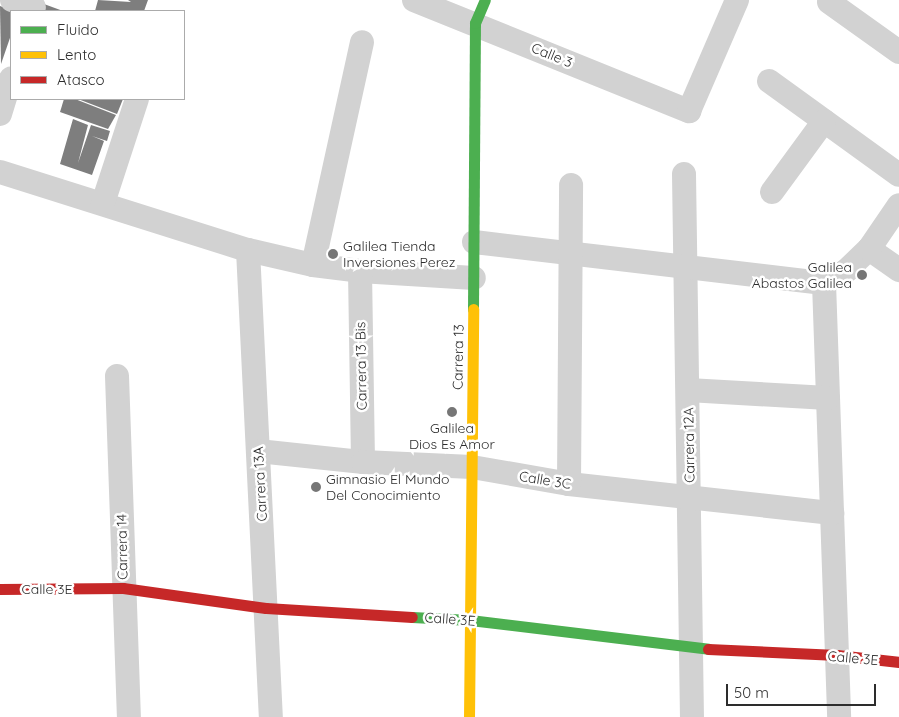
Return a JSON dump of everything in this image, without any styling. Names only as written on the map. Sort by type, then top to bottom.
[{"type":"street","points":[[12,0],[34,6]]},
{"type":"street","name":"Calle 3","points":[[414,0],[689,111],[737,0]]},
{"type":"street","name":"Carrera 13","points":[[469,717],[475,24],[485,0]]},
{"type":"street","points":[[830,2],[899,52]]},
{"type":"street","points":[[313,265],[362,42]]},
{"type":"street","points":[[769,80],[899,176]]},
{"type":"street","points":[[0,114],[10,82]]},
{"type":"street","points":[[103,203],[137,100]]},
{"type":"street","points":[[772,192],[824,120]]},
{"type":"street","points":[[0,172],[248,250],[313,265],[360,271],[474,278]]},
{"type":"street","name":"Carrera 12A","points":[[684,174],[692,717]]},
{"type":"street","points":[[569,484],[571,186]]},
{"type":"street","points":[[474,242],[824,283],[847,270],[868,249],[899,205]]},
{"type":"street","points":[[868,249],[899,270]]},
{"type":"street","name":"Carrera 13A","points":[[248,250],[271,717]]},
{"type":"street","name":"Carrera 13 Bis","points":[[360,271],[363,462]]},
{"type":"street","points":[[824,283],[839,717]]},
{"type":"street","name":"Carrera 14","points":[[117,376],[128,717]]},
{"type":"street","points":[[688,390],[828,398]]},
{"type":"street","name":"Calle 3C","points":[[258,451],[363,462],[472,467],[569,484],[832,513]]},
{"type":"street","name":"Calle 3E","points":[[0,589],[123,588],[266,608],[470,620],[690,648],[837,656],[899,662]]},
{"type":"building","points":[[98,0],[131,2],[128,0],[148,0],[144,10],[95,10]]},
{"type":"building","points":[[44,4],[60,10],[42,10]]},
{"type":"building","points":[[0,6],[11,10],[10,38],[1,64]]},
{"type":"building","points":[[64,100],[78,100],[116,115],[108,129],[60,112]]},
{"type":"building","points":[[81,100],[123,100],[117,114]]},
{"type":"building","points":[[73,119],[88,125],[78,163],[91,125],[110,131],[107,141],[92,136],[104,141],[92,175],[60,164]]},
{"type":"traffic: fast","points":[[473,309],[475,23],[485,0]]},
{"type":"traffic: fast","points":[[412,617],[470,620],[708,649]]},
{"type":"traffic: slow","points":[[469,717],[473,309]]},
{"type":"traffic: jam","points":[[0,589],[123,588],[266,608],[412,617]]},
{"type":"traffic: jam","points":[[708,649],[837,655],[899,662]]},
{"type":"place","name":"Galilea Tienda Inversiones Perez","points":[[333,254]]},
{"type":"place","name":"Galilea Abastos Galilea","points":[[862,275]]},
{"type":"place","name":"Galilea Dios Es Amor","points":[[452,412]]},
{"type":"place","name":"Gimnasio El Mundo Del Conocimiento","points":[[316,487]]}]
